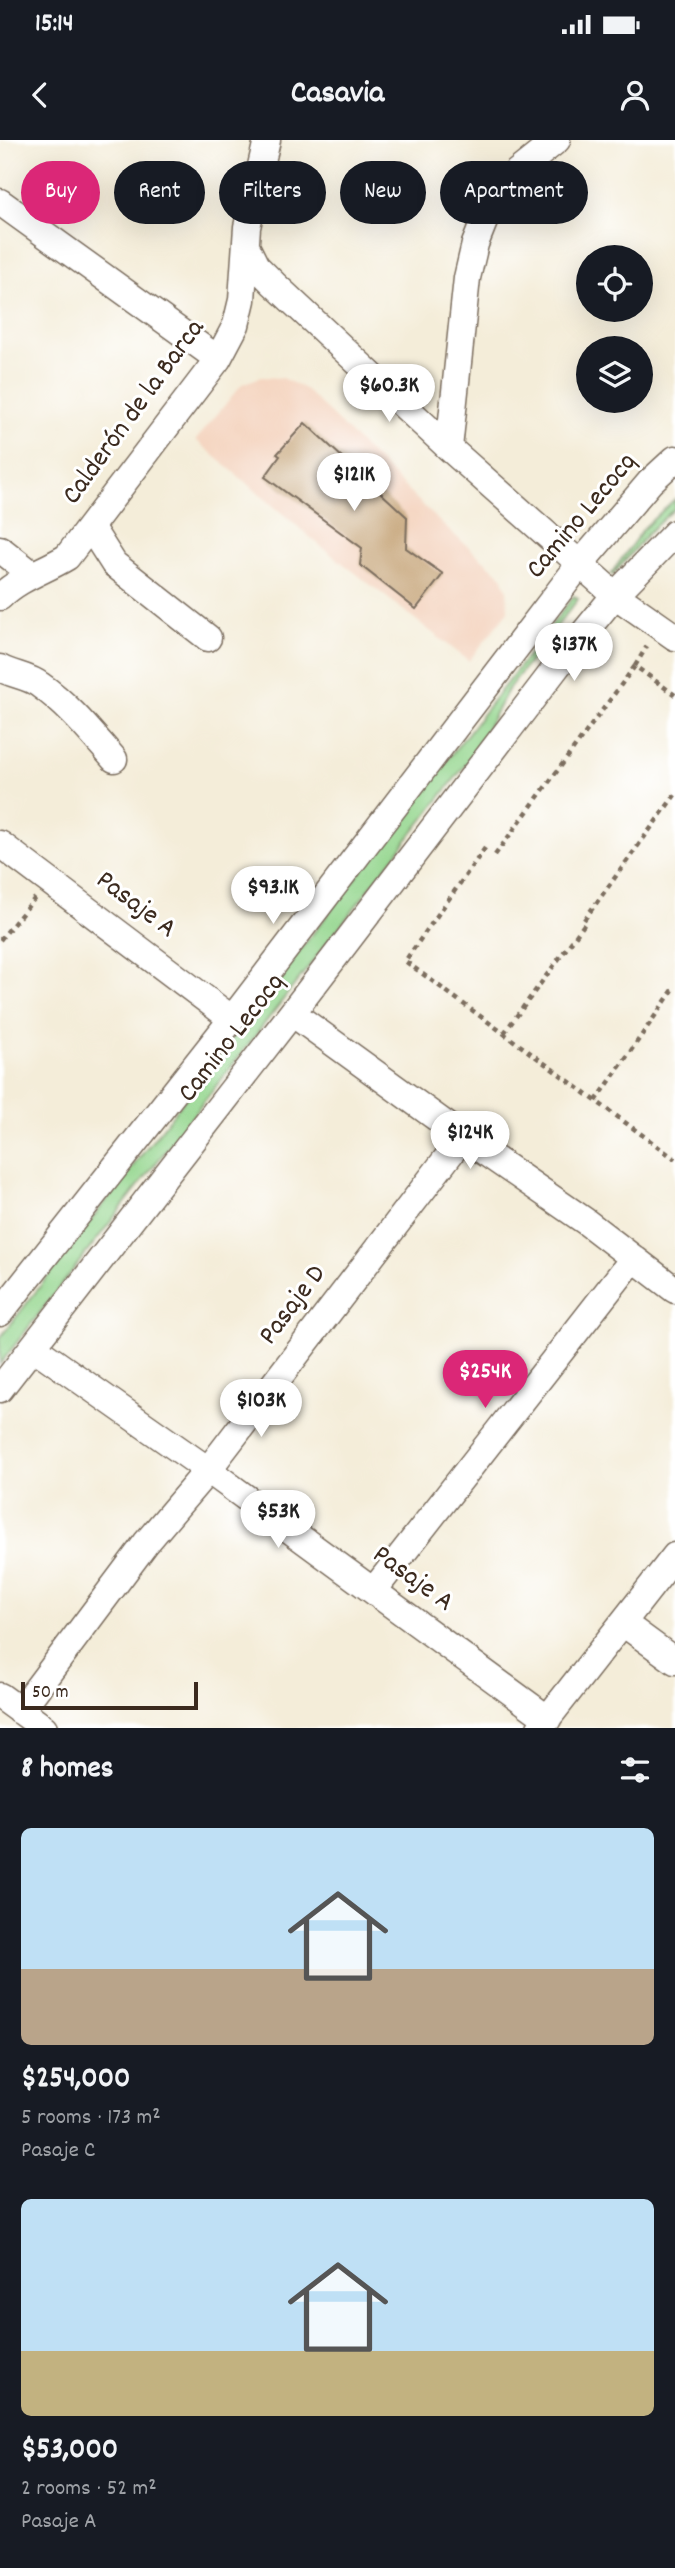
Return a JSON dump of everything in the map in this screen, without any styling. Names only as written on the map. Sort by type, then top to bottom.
[{"type":"street","name":"Calderón de la Barca","points":[[0,597],[11,586],[67,557],[218,359],[236,325],[242,300],[247,227],[267,140]]},
{"type":"street","points":[[450,448],[467,278],[475,244],[489,209],[517,172],[557,140]]},
{"type":"street","points":[[0,202],[218,359]]},
{"type":"street","points":[[246,246],[256,266],[274,284],[450,448],[615,595],[675,637]]},
{"type":"street","name":"Camino Lecocq","points":[[0,1314],[232,1019],[580,564],[650,482],[675,460]]},
{"type":"street","points":[[91,528],[114,564],[208,638]]},
{"type":"street","name":"Camino Lecocq","points":[[0,1389],[565,656],[615,595],[675,533]]},
{"type":"street","points":[[0,549],[32,574]]},
{"type":"street","points":[[0,668],[10,674],[38,682],[69,708],[114,759]]},
{"type":"street","name":"Pasaje A","points":[[0,844],[232,1019]]},
{"type":"street","points":[[292,1013],[463,1137],[585,1221],[675,1290]]},
{"type":"street","name":"Pasaje D","points":[[10,1704],[208,1470],[463,1137]]},
{"type":"street","points":[[374,1590],[633,1259]]},
{"type":"street","name":"Pasaje A","points":[[33,1347],[374,1590],[544,1723]]},
{"type":"street","points":[[544,1723],[675,1556]]},
{"type":"street","points":[[623,1623],[675,1661]]},
{"type":"street","points":[[10,1704],[44,1728]]},
{"type":"path","points":[[495,855],[635,666],[675,695]]},
{"type":"path","points":[[504,1033],[675,795]]},
{"type":"path","points":[[485,848],[405,961],[675,1158]]},
{"type":"path","points":[[0,940],[49,881]]},
{"type":"path","points":[[596,1101],[675,987]]},
{"type":"shaded area","points":[[261,377],[282,378],[305,389],[443,525],[502,576],[507,590],[508,611],[469,661],[323,548],[196,440],[242,384]]},
{"type":"green space","points":[[675,499],[675,508],[648,533],[613,575],[611,574],[644,528]]},
{"type":"green space","points":[[574,596],[578,599],[509,688],[470,759],[0,1364],[0,1338]]},
{"type":"building","points":[[305,423],[407,517],[406,548],[443,574],[416,609],[360,565],[362,548],[265,477],[280,456],[277,454]]}]
